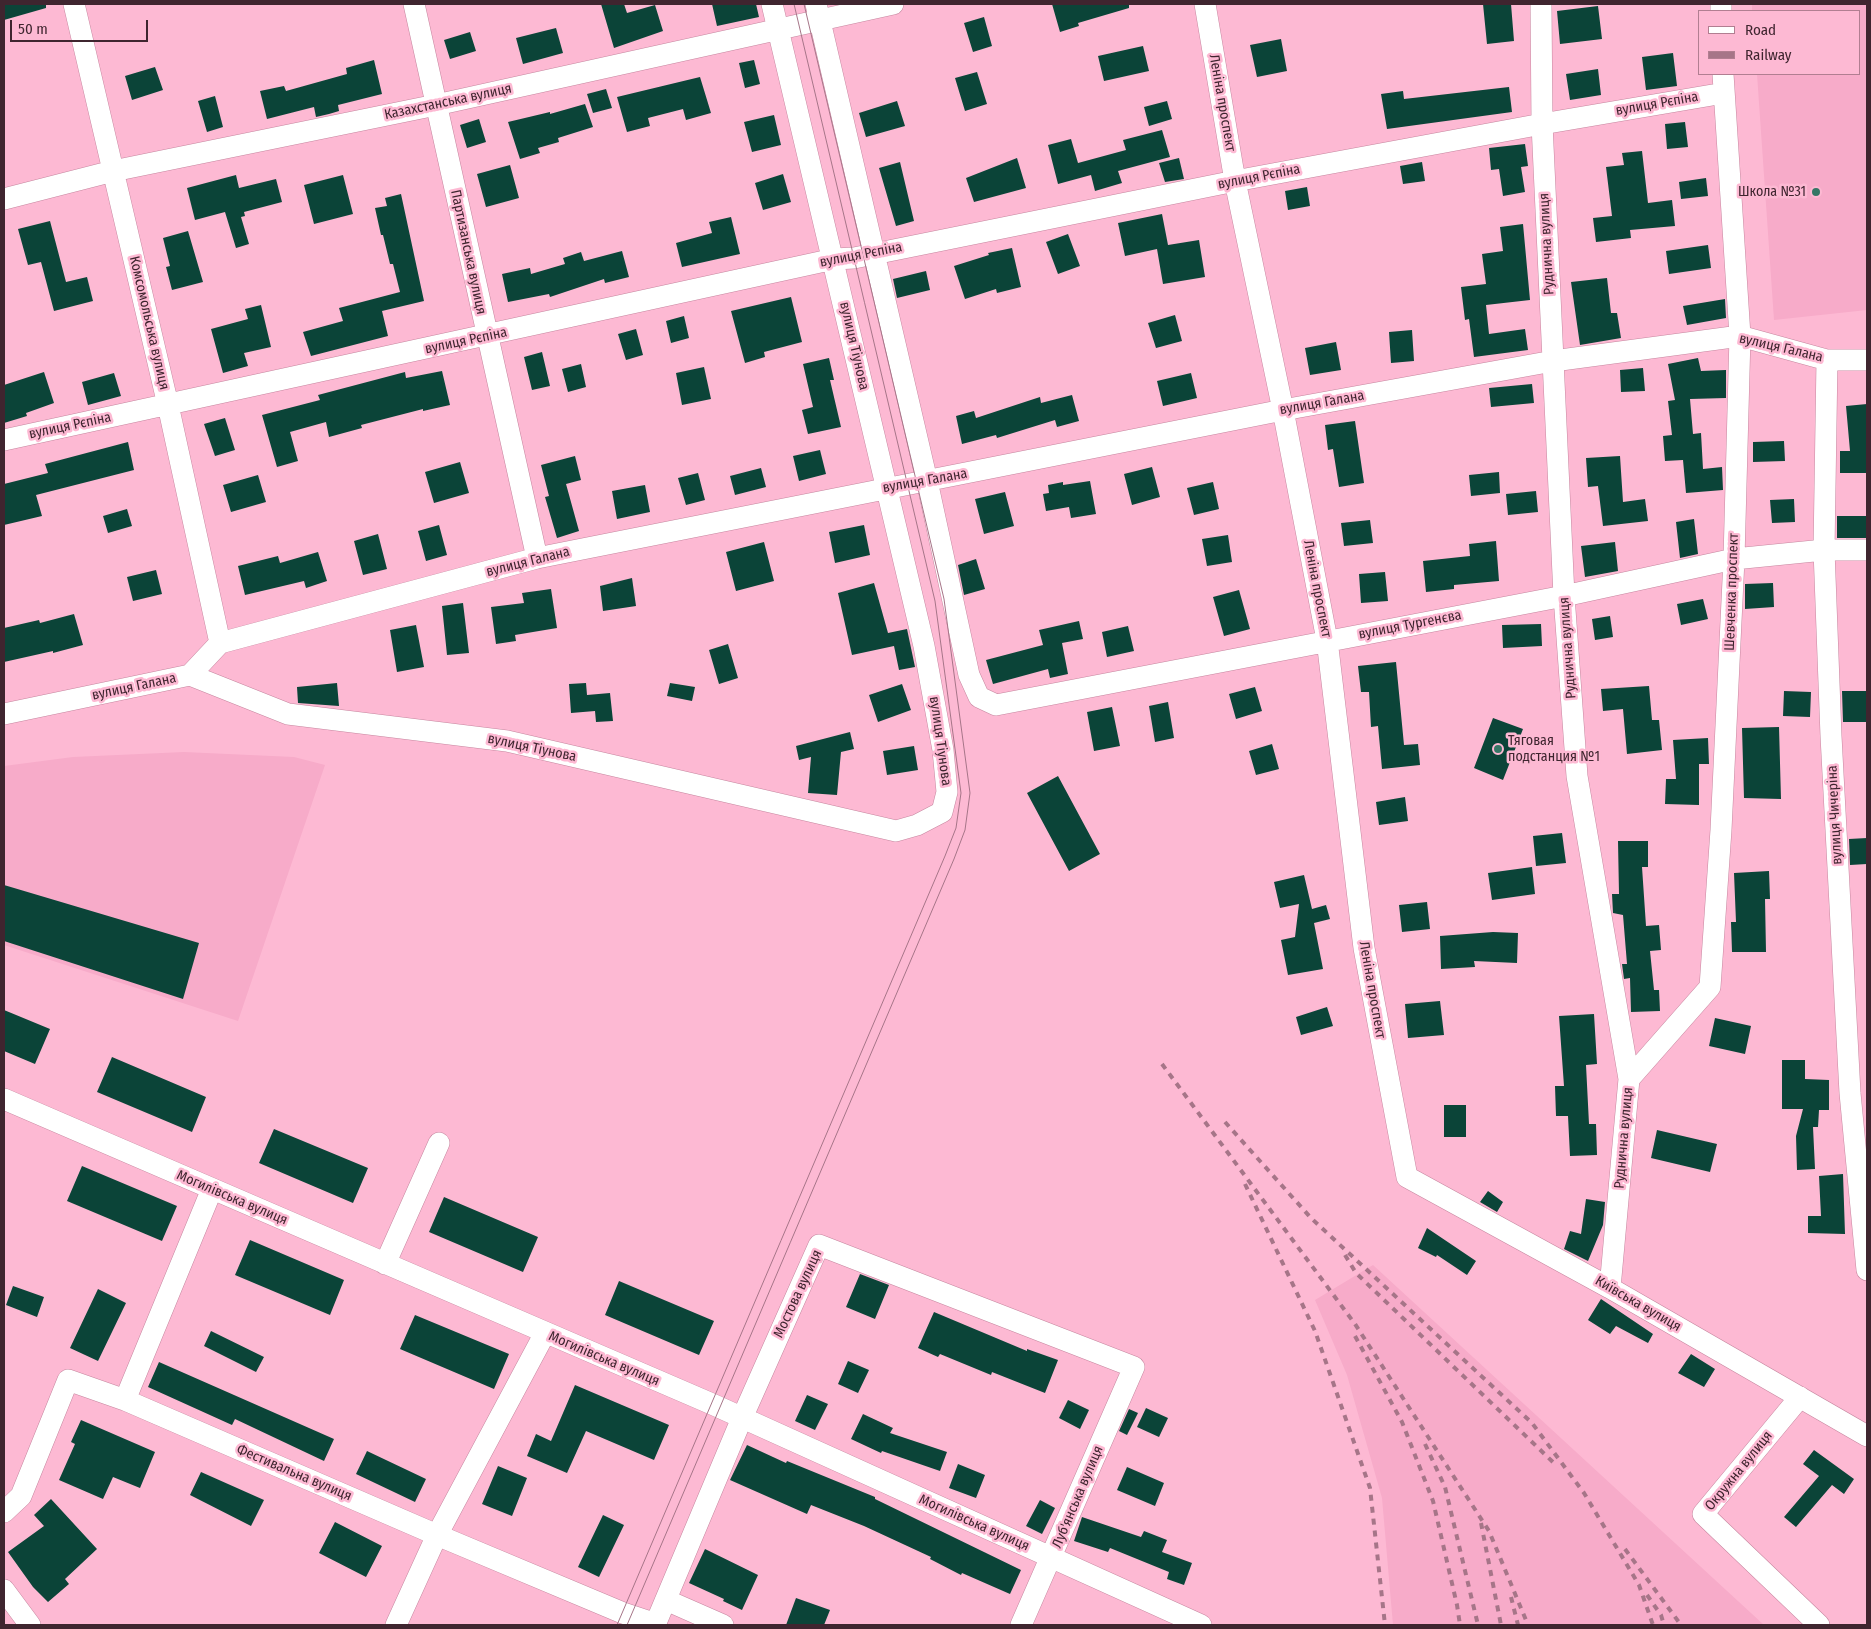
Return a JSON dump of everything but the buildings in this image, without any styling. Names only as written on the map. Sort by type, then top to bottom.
[{"type":"street","name":"Комсомольська вулиця","points":[[74,4],[168,405],[220,643]]},
{"type":"street","name":"Партизанська вулиця","points":[[414,4],[486,336],[537,558]]},
{"type":"street","name":"вулиця Тіунова","points":[[190,675],[288,714],[507,741],[896,831],[917,826],[942,812],[947,792],[943,750],[924,646],[772,4]]},
{"type":"street","name":"Казахстанська вулиця","points":[[4,198],[114,171],[436,105],[779,31],[818,12],[892,4]]},
{"type":"street","name":"Леніна проспект","points":[[1205,4],[1235,181],[1283,410],[1327,640],[1364,948],[1407,1177]]},
{"type":"street","name":"Руднична вулиця","points":[[1541,4],[1542,124],[1553,362],[1564,596],[1577,776],[1629,1080],[1610,1288]]},
{"type":"street","points":[[818,12],[872,254],[927,481]]},
{"type":"street","name":"вулиця Рєпіна","points":[[4,440],[834,260],[1235,181],[1542,124],[1723,83]]},
{"type":"street","name":"Шевченка проспект","points":[[1629,1080],[1710,987],[1721,830],[1734,559],[1740,336],[1723,83]]},
{"type":"street","name":"вулиця Галана","points":[[4,714],[190,675],[220,643],[537,558],[1283,410],[1553,362],[1740,336],[1827,360],[1867,360]]},
{"type":"street","name":"вулиця Чичеріна","points":[[1827,360],[1824,550],[1831,736],[1850,1093],[1867,1270]]},
{"type":"street","name":"вулиця Тургенєва","points":[[927,481],[969,675],[979,696],[996,705],[1564,596],[1734,559],[1824,550],[1867,550]]},
{"type":"street","name":"Могилівська вулиця","points":[[4,1099],[742,1418],[1201,1625]]},
{"type":"street","points":[[385,1264],[439,1143]]},
{"type":"street","name":"Київська вулиця","points":[[1407,1177],[1610,1288],[1867,1436]]},
{"type":"street","points":[[125,1400],[212,1190]]},
{"type":"street","name":"Мостова вулиця","points":[[656,1624],[742,1418],[820,1245],[1134,1367]]},
{"type":"street","points":[[396,1625],[437,1535],[545,1333]]},
{"type":"street","name":"Луб'янська вулиця","points":[[1021,1625],[1052,1558],[1134,1367]]},
{"type":"street","name":"Фестивальна вулиця","points":[[4,1512],[21,1496],[68,1380],[125,1400],[437,1535],[622,1613],[656,1624]]},
{"type":"street","name":"Окружна вулиця","points":[[1800,1397],[1704,1514],[1819,1625]]},
{"type":"street","points":[[4,1590],[30,1625]]},
{"type":"street","points":[[666,1600],[723,1625]]},
{"type":"shaded area","name":"Школа №31","points":[[1752,4],[1867,4],[1867,310],[1774,320],[1757,75],[1861,75],[1861,10],[1752,10]]},
{"type":"shaded area","points":[[184,752],[294,757],[325,765],[238,1021],[4,945],[4,766],[73,757]]},
{"type":"shaded area","points":[[1373,1265],[1764,1625],[1393,1625],[1382,1498],[1347,1375],[1315,1300]]},
{"type":"tram line","points":[[617,1625],[945,856],[956,828],[961,793],[935,601],[794,4]]},
{"type":"tram line","points":[[627,1625],[954,859],[965,830],[970,793],[944,599],[804,4]]},
{"type":"railway","points":[[1162,1064],[1355,1324],[1489,1531],[1528,1625]]},
{"type":"railway","points":[[1225,1122],[1311,1218],[1532,1423],[1584,1493],[1639,1585],[1653,1625]]},
{"type":"railway","points":[[1245,1184],[1315,1331],[1370,1488],[1385,1625]]},
{"type":"railway","points":[[1345,1255],[1356,1273],[1557,1466]]},
{"type":"railway","points":[[1355,1336],[1402,1422],[1433,1501],[1460,1625]]},
{"type":"railway","points":[[1425,1444],[1445,1487],[1478,1625]]},
{"type":"railway","points":[[1481,1523],[1501,1625]]},
{"type":"railway","points":[[1625,1549],[1681,1625]]},
{"type":"railway","points":[[1647,1595],[1661,1615],[1664,1625]]},
{"type":"railway","points":[[1511,1597],[1518,1625]]},
{"type":"place","name":"Школа №31","points":[[1816,192]]},
{"type":"place","name":"Тяговая подстанция №1","points":[[1498,749]]}]
